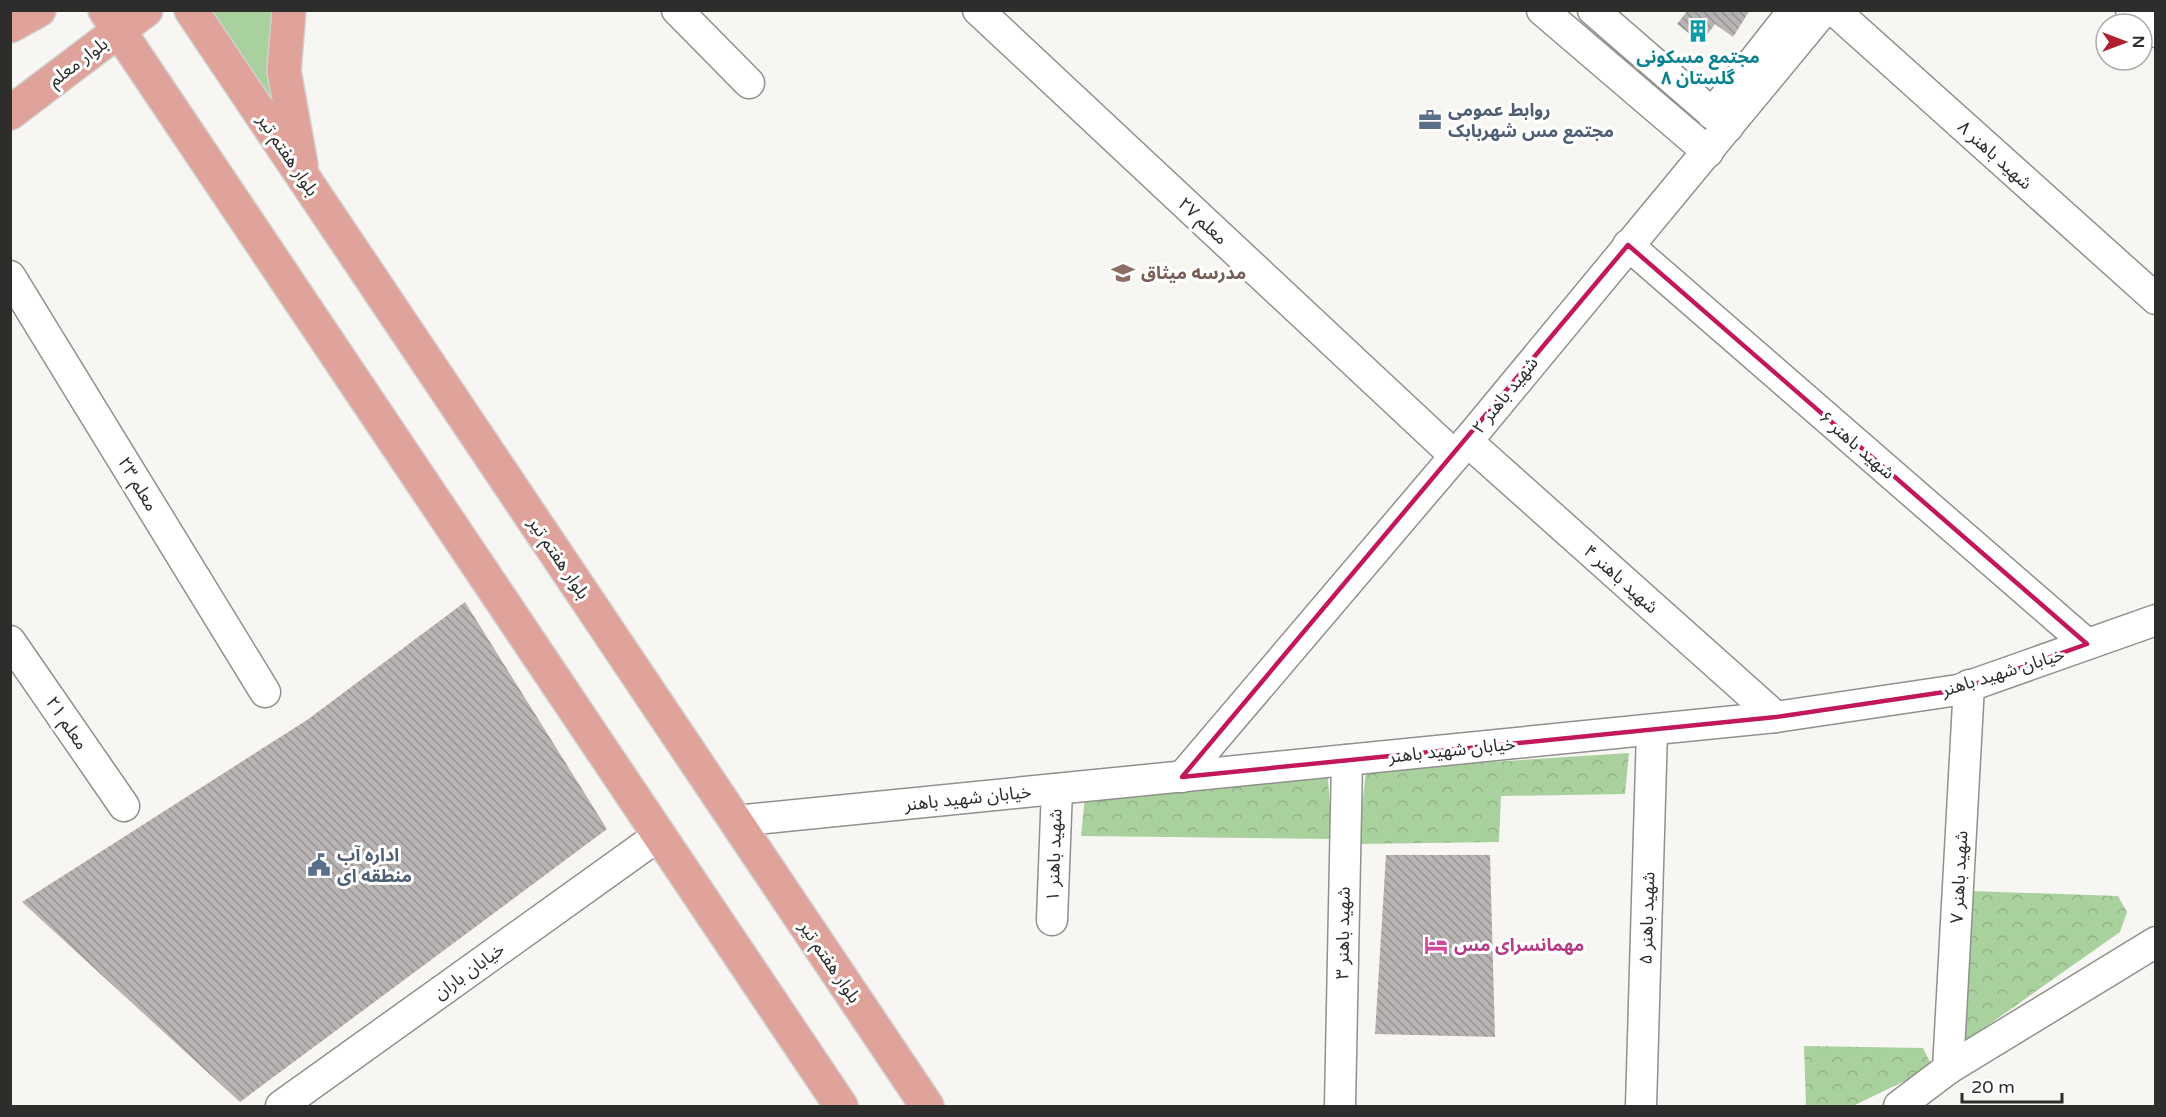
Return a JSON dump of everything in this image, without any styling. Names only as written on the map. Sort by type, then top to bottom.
[{"type":"main road","points":[[10,16],[13,10]]},
{"type":"main road","points":[[10,26],[39,10]]},
{"type":"main road","name":"بلوار معلم","points":[[10,113],[112,21],[146,10]]},
{"type":"main road","name":"بلوار هفتم تیر","points":[[191,10],[927,1107]]},
{"type":"main road","points":[[289,10],[284,71],[304,178]]},
{"type":"main road","points":[[112,21],[841,1107]]},
{"type":"street","points":[[677,10],[749,83]]},
{"type":"street","name":"معلم ۲۷","points":[[978,10],[1461,448]]},
{"type":"street","points":[[1542,10],[1708,152]]},
{"type":"street","points":[[1593,10],[1720,120],[1794,10]]},
{"type":"street","name":"شهید باهنر ۲","points":[[1182,777],[1708,152],[1720,120],[1824,10]]},
{"type":"street","name":"شهید باهنر ۸","points":[[1834,10],[2156,299]]},
{"type":"street","points":[[2131,10],[2156,32]]},
{"type":"street","name":"شهید باهنر ۶","points":[[1628,245],[2087,645]]},
{"type":"street","name":"معلم ۲۳","points":[[10,276],[265,692]]},
{"type":"street","name":"شهید باهنر ۴","points":[[1461,448],[1776,717]]},
{"type":"street","name":"خیابان شهید باهنر","points":[[735,821],[1776,717],[1958,690],[2156,620]]},
{"type":"street","name":"معلم ۲۱","points":[[10,640],[124,806]]},
{"type":"street","name":"شهید باهنر ۷","points":[[1948,1069],[1970,685]]},
{"type":"street","name":"شهید باهنر ۵","points":[[1641,1107],[1652,730]]},
{"type":"street","name":"شهید باهنر ۳","points":[[1340,1107],[1347,760]]},
{"type":"street","name":"شهید باهنر ۱","points":[[1052,920],[1057,789]]},
{"type":"street","name":"خیابان باران","points":[[281,1107],[658,836]]},
{"type":"street","points":[[1899,1107],[1948,1069],[2156,942]]},
{"type":"highlighted area","points":[[1628,245],[2087,644],[1958,690],[1776,717],[1182,777]]},
{"type":"green space","points":[[197,11],[285,11],[295,160]]},
{"type":"green space","points":[[1629,753],[1625,794],[1501,796],[1499,842],[1358,844],[1366,770]]},
{"type":"green space","points":[[1328,778],[1332,839],[1081,836],[1085,797]]},
{"type":"green space","points":[[1971,891],[2118,896],[2127,912],[2120,932],[1964,1042]]},
{"type":"green space","points":[[1804,1046],[1923,1048],[1930,1062],[1925,1071],[1853,1106],[1806,1106]]},
{"type":"building","name":"مجتمع مسکونی گلستان ۸","points":[[1688,10],[1750,10],[1733,37],[1715,24],[1701,43],[1677,24]]},
{"type":"building","name":"اداره آب منطقه ای","points":[[465,602],[607,829],[240,1102],[22,902],[307,720]]},
{"type":"building","name":"مهمانسرای مس","points":[[1386,855],[1490,855],[1495,1037],[1375,1034]]},
{"type":"place","name":"مجتمع مسکونی گلستان ۸","points":[[1698,31]]},
{"type":"place","name":"روابط عمومی مجتمع مس شهربابک","points":[[1430,120]]},
{"type":"place","name":"مدرسه میثاق","points":[[1123,273]]},
{"type":"place","name":"اداره آب منطقه ای","points":[[319,865]]},
{"type":"place","name":"مهمانسرای مس","points":[[1436,945]]}]
